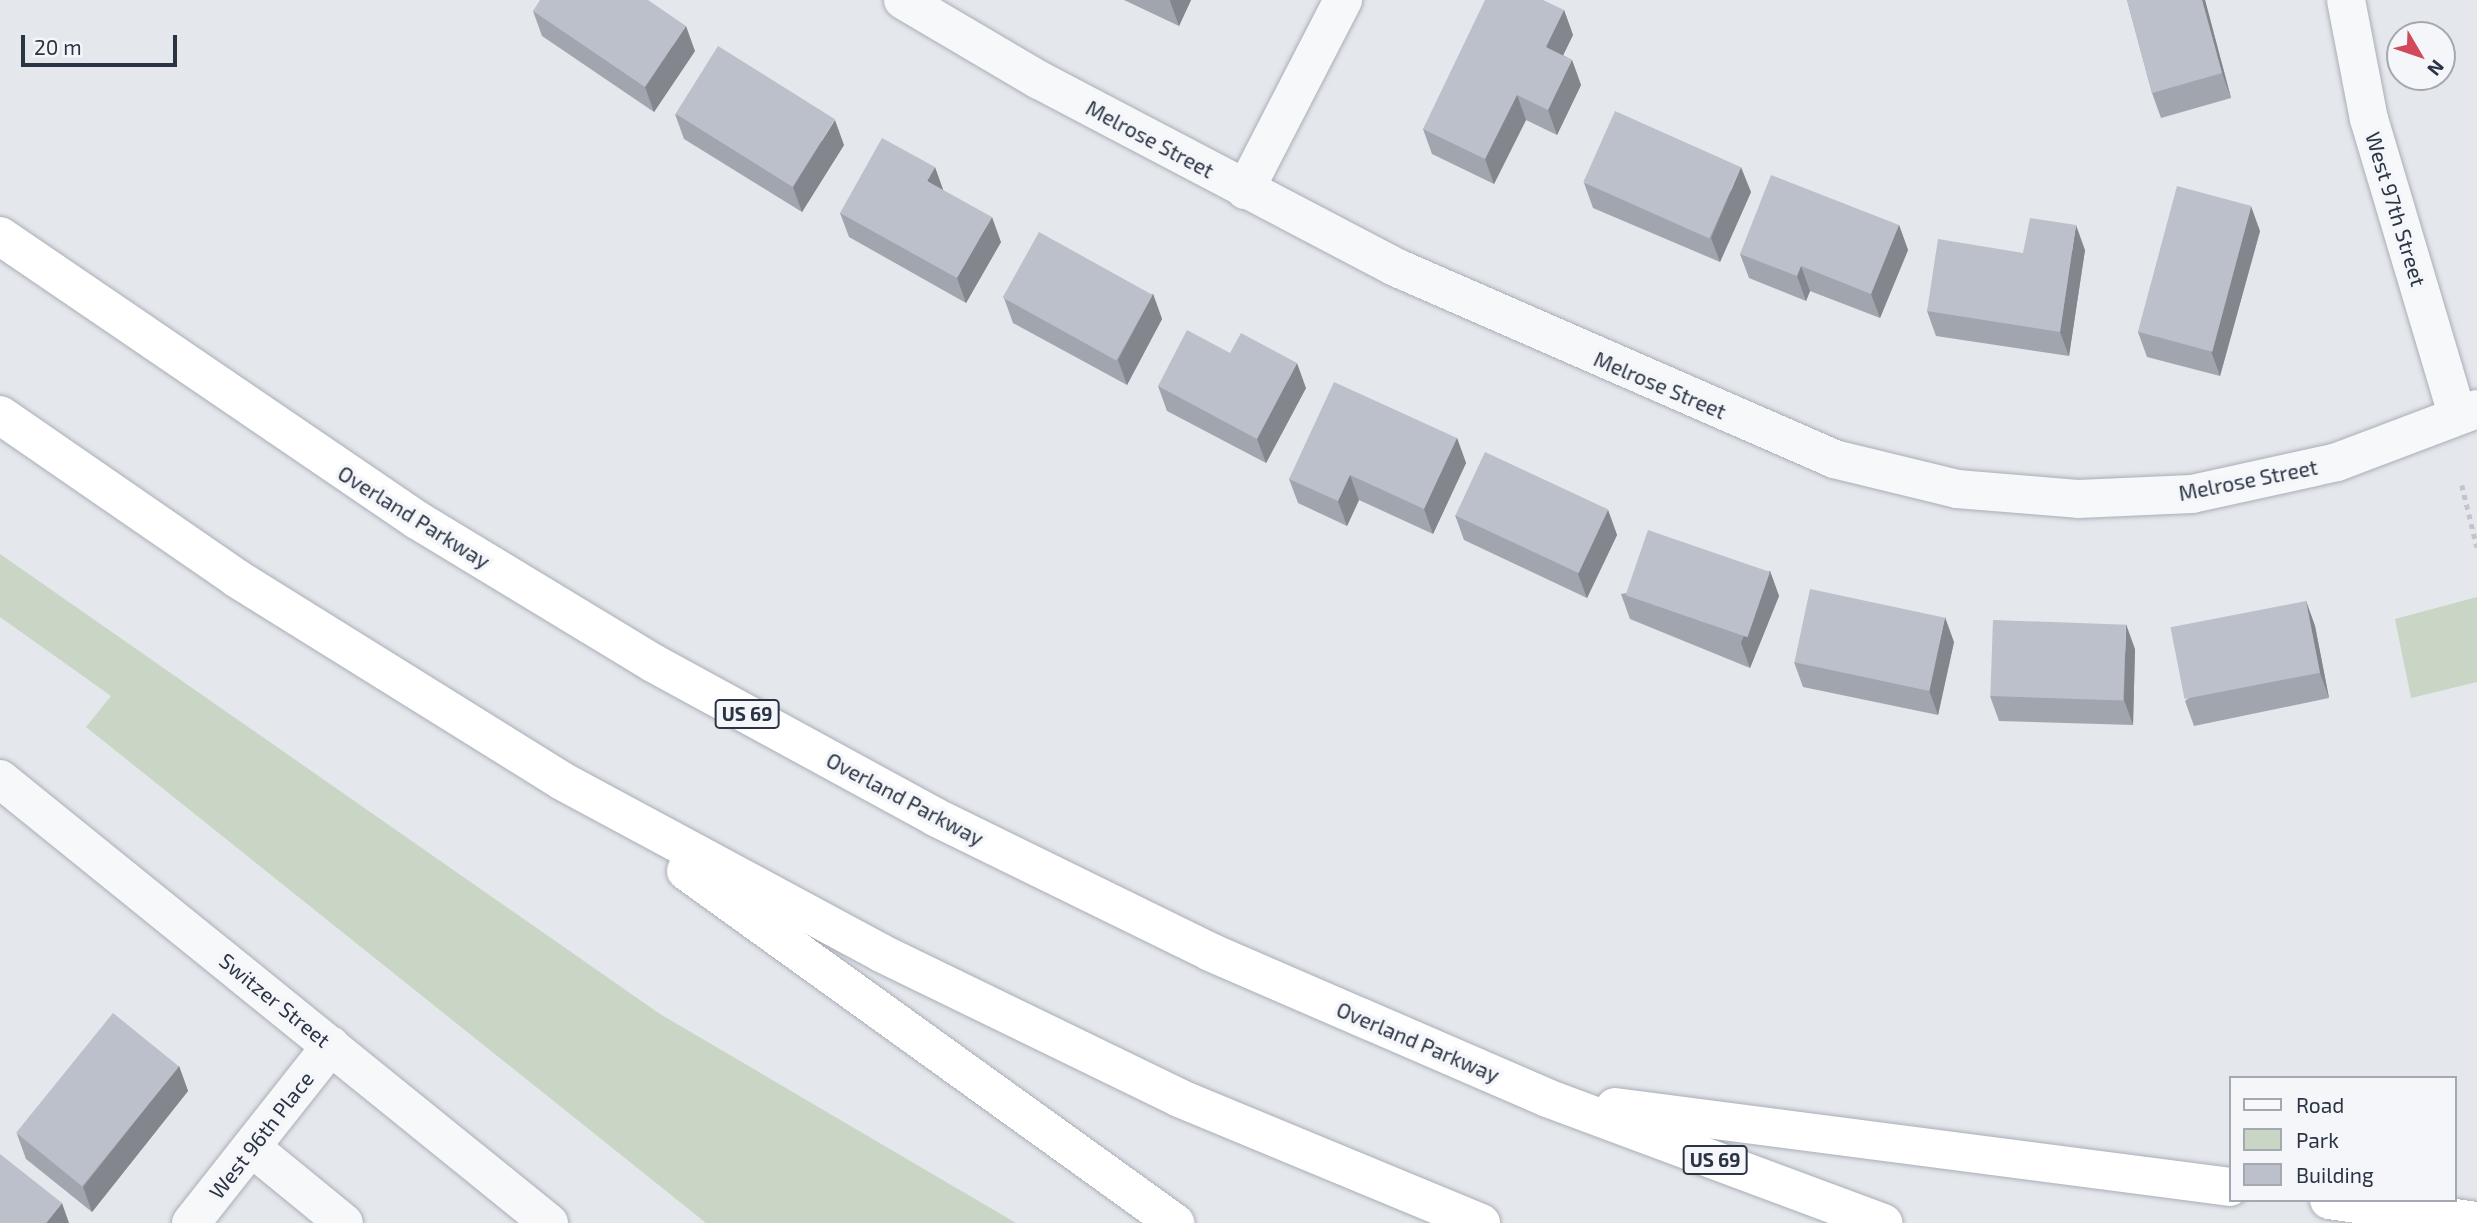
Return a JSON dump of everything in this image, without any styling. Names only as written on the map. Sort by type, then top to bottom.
[{"type":"highway","name":"Overland Parkway","points":[[0,236],[265,421],[653,663],[935,817],[1198,946],[1547,1098],[1884,1223]]},
{"type":"highway","points":[[0,415],[236,578],[562,781],[881,953],[1179,1098],[1481,1223]]},
{"type":"highway","points":[[562,781],[1175,1223]]},
{"type":"highway","points":[[1547,1098],[2228,1187]]},
{"type":"highway","points":[[2343,1202],[2477,1221]]},
{"type":"street","name":"Melrose Street","points":[[904,0],[1245,190],[1395,267],[1641,379],[1833,459],[1957,489],[2078,499],[2192,494],[2337,462],[2467,412]]},
{"type":"street","points":[[1245,190],[1343,0]]},
{"type":"street","name":"West 97th Street","points":[[2346,0],[2369,119],[2467,412]]},
{"type":"street","name":"Switzer Street","points":[[0,779],[547,1223]]},
{"type":"street","name":"West 96th Place","points":[[191,1223],[331,1046]]},
{"type":"street","points":[[251,1147],[344,1223]]},
{"type":"path","points":[[2462,485],[2477,547]]},
{"type":"green space","points":[[0,554],[660,1014],[1016,1223],[706,1223],[86,727],[111,696],[0,617]]},
{"type":"green space","points":[[2477,597],[2477,682],[2411,698],[2395,619]]},
{"type":"building","points":[[540,0],[648,0],[686,26],[645,87],[533,11]]},
{"type":"building","points":[[1485,0],[1543,0],[1564,10],[1546,47],[1572,60],[1548,110],[1517,95],[1485,159],[1423,129]]},
{"type":"building","points":[[2127,0],[2202,0],[2222,73],[2152,93]]},
{"type":"building","points":[[718,46],[835,119],[793,187],[676,114]]},
{"type":"building","points":[[1615,111],[1741,167],[1709,238],[1583,182]]},
{"type":"building","points":[[882,138],[935,167],[927,181],[992,217],[957,278],[840,213]]},
{"type":"building","points":[[1771,175],[1899,225],[1871,294],[1801,266],[1797,276],[1740,254]]},
{"type":"building","points":[[2177,186],[2251,206],[2212,352],[2138,332]]},
{"type":"building","points":[[2030,218],[2076,225],[2060,332],[1927,311],[1938,239],[2023,253]]},
{"type":"building","points":[[1039,232],[1153,295],[1116,361],[1003,298]]},
{"type":"building","points":[[1187,330],[1230,353],[1241,333],[1297,363],[1257,439],[1158,386]]},
{"type":"building","points":[[1334,382],[1457,438],[1424,509],[1350,475],[1338,501],[1289,479]]},
{"type":"building","points":[[1485,452],[1608,509],[1579,573],[1455,515]]},
{"type":"building","points":[[1648,530],[1770,572],[1748,637],[1626,595]]},
{"type":"building","points":[[1810,589],[1945,618],[1929,691],[1794,662]]},
{"type":"building","points":[[2306,601],[2320,673],[2184,699],[2171,627]]},
{"type":"building","points":[[1993,620],[2126,625],[2123,701],[1990,696]]},
{"type":"building","points":[[113,1013],[179,1066],[82,1186],[16,1133]]},
{"type":"building","points":[[0,1154],[62,1203],[46,1223],[0,1223]]}]
